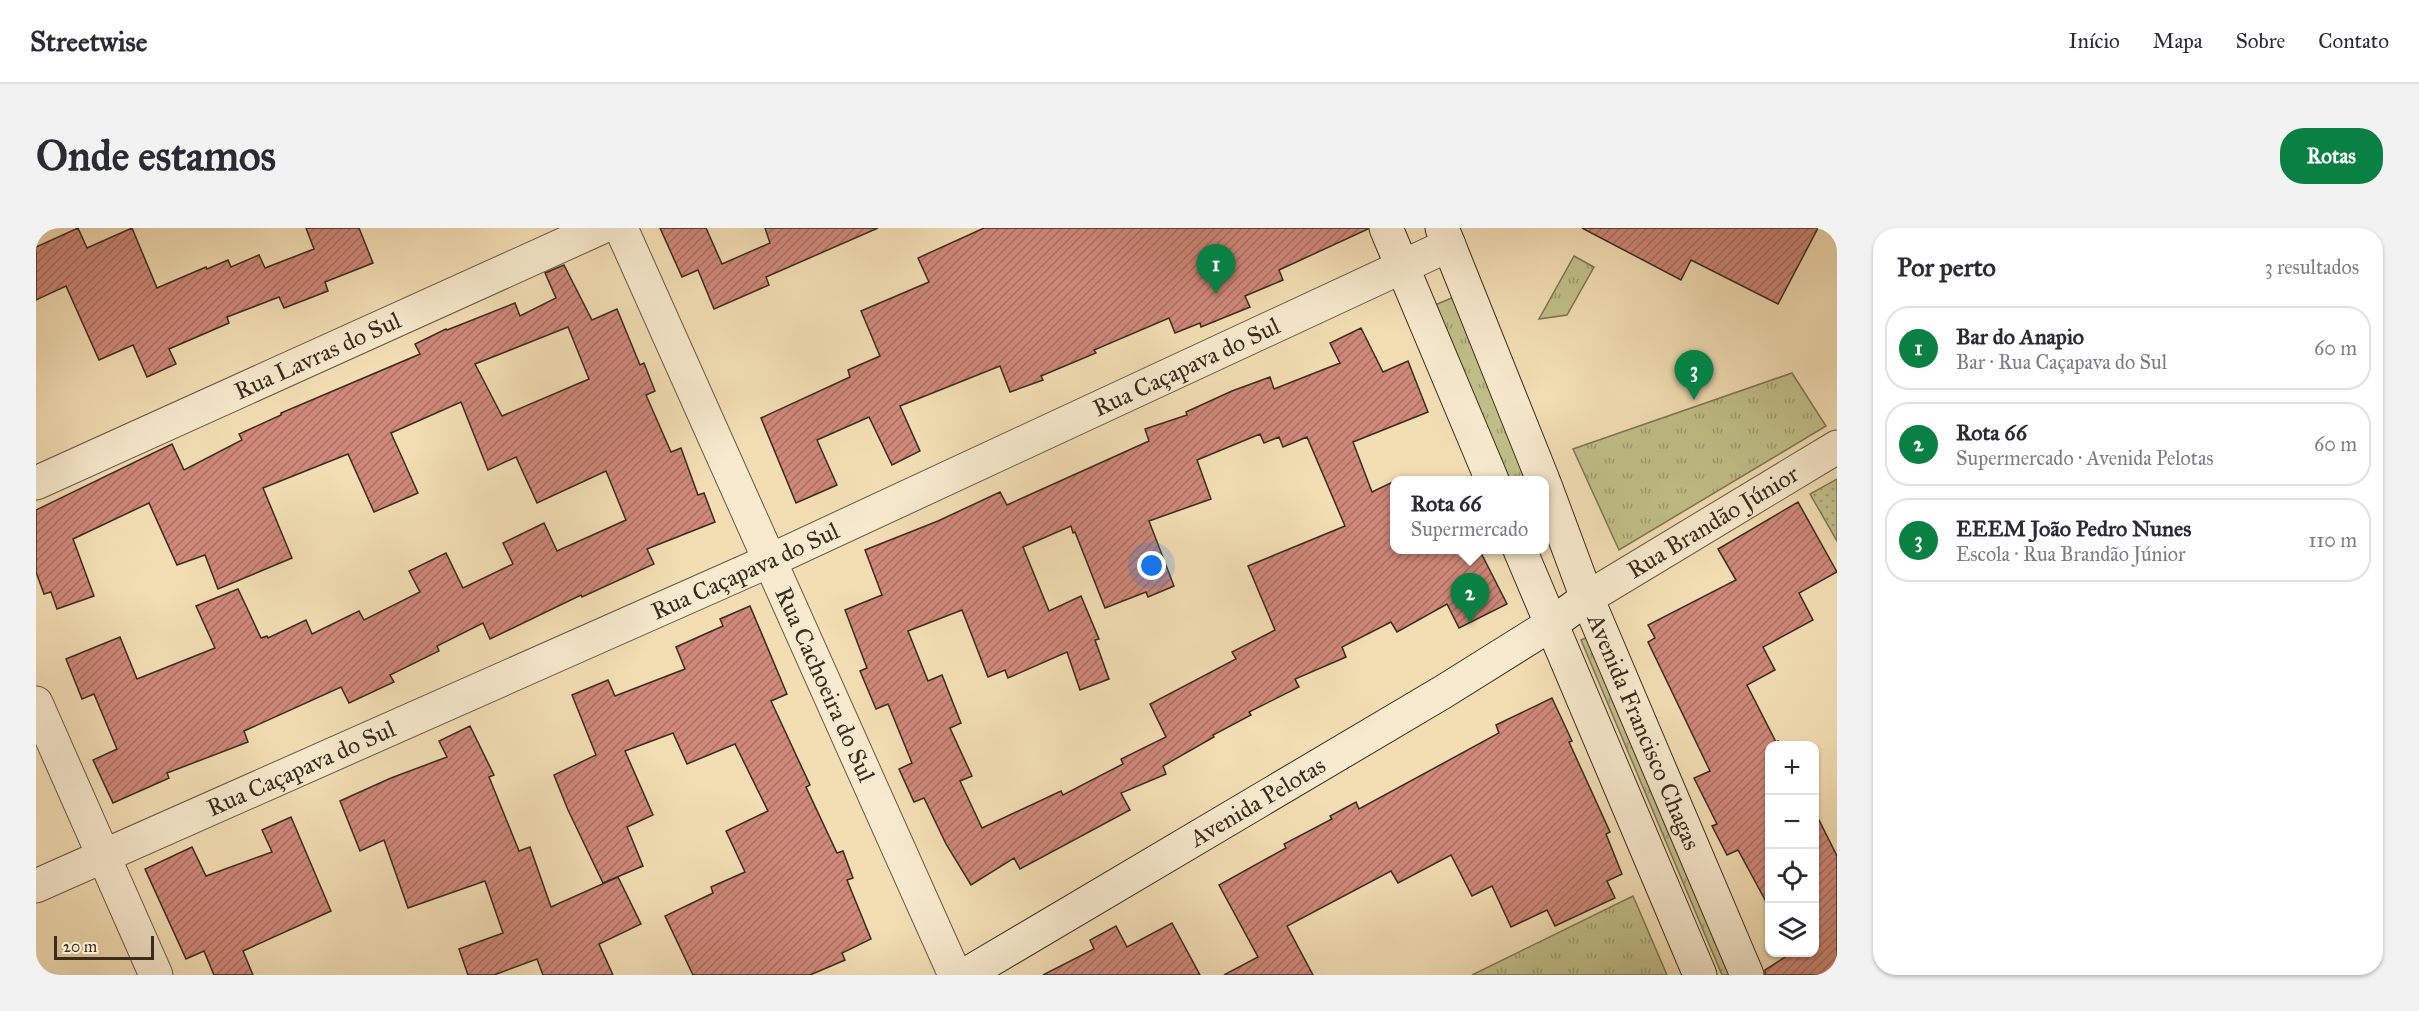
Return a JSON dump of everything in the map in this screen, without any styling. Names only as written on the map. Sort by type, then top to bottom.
[{"type":"street","name":"Rua Lavras do Sul","points":[[36,483],[600,228]]},
{"type":"street","name":"Rua Cachoeira do Sul","points":[[621,228],[955,975]]},
{"type":"street","points":[[1386,228],[1490,476]]},
{"type":"street","name":"Rua Caçapava do Sul","points":[[36,886],[770,561],[1402,266],[1445,237]]},
{"type":"street","points":[[1445,237],[1541,476]]},
{"type":"street","name":"Rua Brandão Júnior","points":[[1550,625],[1587,598],[1837,447]]},
{"type":"street","name":"Avenida Francisco Chagas","points":[[1549,496],[1587,598],[1746,975]]},
{"type":"street","name":"Avenida Francisco Chagas","points":[[1522,554],[1550,625],[1700,975]]},
{"type":"street","name":"Avenida Pelotas","points":[[965,975],[1443,692],[1550,625]]},
{"type":"street","points":[[36,704],[156,975]]},
{"type":"green space","points":[[1574,256],[1594,267],[1567,315],[1539,319]]},
{"type":"green space","points":[[1454,297],[1530,476],[1508,476],[1435,305]]},
{"type":"green space","points":[[1792,373],[1826,426],[1619,550],[1573,449]]},
{"type":"green space","points":[[1837,479],[1837,541],[1810,494]]},
{"type":"green space","points":[[1595,634],[1739,975],[1722,975],[1581,640]]},
{"type":"green space","points":[[1633,896],[1667,975],[1472,975]]},
{"type":"building","points":[[78,228],[87,248],[132,228],[157,288],[228,260],[231,267],[259,255],[265,268],[314,249],[306,228],[359,228],[373,263],[325,282],[328,291],[284,308],[279,297],[227,317],[229,323],[169,349],[176,364],[147,377],[133,345],[99,360],[66,286],[36,300],[36,247]]},
{"type":"building","points":[[660,228],[706,228],[722,264],[770,243],[765,228],[878,228],[766,277],[769,285],[714,309],[698,270],[682,277]]},
{"type":"building","points":[[984,228],[1368,229],[1279,270],[1283,280],[1245,296],[1250,307],[1201,327],[1200,323],[1175,333],[1169,318],[1094,350],[1096,353],[1041,376],[1043,380],[1010,392],[1000,366],[900,406],[920,451],[892,465],[869,417],[817,440],[837,485],[796,503],[761,418],[850,377],[848,370],[880,356],[861,311],[929,282],[918,258]]},
{"type":"building","points":[[1582,228],[1818,228],[1778,304],[1691,260],[1681,280]]},
{"type":"building","points":[[564,265],[592,320],[617,309],[640,365],[644,363],[655,391],[646,395],[671,452],[681,448],[698,495],[704,493],[715,522],[647,549],[654,564],[582,597],[581,595],[490,639],[483,623],[437,646],[439,651],[390,675],[394,682],[349,703],[341,687],[244,731],[248,742],[167,773],[169,778],[113,803],[93,760],[117,749],[94,694],[82,699],[66,659],[120,637],[137,679],[215,648],[196,606],[238,589],[261,638],[267,636],[268,638],[306,620],[312,634],[359,611],[364,620],[420,592],[409,571],[446,553],[463,588],[513,564],[503,543],[544,523],[557,551],[626,520],[606,471],[537,503],[516,457],[488,470],[461,402],[391,433],[418,493],[374,512],[348,454],[263,488],[292,558],[218,589],[205,555],[177,565],[149,503],[73,539],[94,596],[57,609],[51,592],[44,594],[36,572],[36,510],[172,444],[184,470],[242,440],[239,434],[281,413],[420,354],[415,344],[446,329],[515,303],[520,316],[556,298],[545,273]],"holes":[[[568,327],[589,379],[502,416],[475,364]]]},
{"type":"building","points":[[1361,328],[1383,372],[1408,361],[1428,412],[1353,442],[1372,492],[1390,483],[1390,554],[1482,554],[1507,604],[1459,628],[1447,604],[1397,632],[1391,622],[1342,647],[1346,657],[1295,679],[1299,687],[1249,712],[1251,715],[1163,766],[1166,774],[1121,793],[1130,810],[1020,869],[1014,858],[971,885],[946,844],[924,798],[914,802],[899,769],[912,763],[888,704],[876,709],[860,671],[867,668],[845,610],[882,595],[865,550],[938,521],[1000,492],[1007,505],[1149,441],[1145,429],[1187,415],[1186,412],[1232,391],[1270,377],[1274,389],[1340,363],[1330,343]],"holes":[[[1260,434],[1264,443],[1279,437],[1283,447],[1307,437],[1345,526],[1248,566],[1275,630],[1232,652],[1236,659],[1150,704],[1166,737],[1121,759],[1123,764],[1063,795],[1061,791],[982,828],[960,781],[972,776],[950,728],[961,723],[942,675],[928,681],[908,631],[962,610],[988,677],[1005,670],[1008,678],[1067,652],[1080,690],[1109,679],[1095,640],[1099,639],[1081,596],[1049,611],[1023,547],[1071,526],[1105,608],[1146,592],[1148,597],[1174,586],[1149,521],[1211,499],[1197,460]]]},
{"type":"building","points":[[1798,502],[1837,572],[1799,593],[1813,620],[1763,647],[1775,670],[1747,685],[1775,741],[1765,741],[1765,900],[1738,850],[1727,855],[1712,826],[1717,824],[1694,778],[1710,771],[1648,642],[1655,638],[1648,625],[1736,580],[1718,549]]},
{"type":"building","points":[[750,606],[787,694],[771,701],[810,785],[806,787],[837,853],[843,851],[853,878],[847,880],[871,939],[842,953],[845,960],[810,975],[693,975],[665,916],[713,893],[711,887],[745,872],[726,831],[768,811],[735,744],[687,764],[673,733],[625,751],[653,815],[627,827],[643,866],[603,883],[554,775],[596,755],[572,695],[608,680],[615,696],[685,669],[676,647],[723,626],[720,619]]},
{"type":"building","points":[[1552,698],[1572,741],[1569,742],[1610,832],[1606,834],[1622,874],[1607,881],[1615,898],[1555,926],[1547,910],[1511,927],[1492,886],[1472,896],[1451,855],[1398,883],[1391,871],[1287,926],[1313,975],[1224,975],[1258,957],[1219,885],[1286,848],[1284,844],[1332,819],[1330,816],[1356,802],[1359,809],[1499,733],[1496,725]]},
{"type":"building","points":[[470,726],[494,775],[489,777],[519,851],[530,847],[551,907],[618,877],[641,924],[599,944],[613,975],[543,975],[537,959],[494,975],[468,975],[459,949],[503,933],[485,881],[408,908],[384,840],[360,851],[340,801],[391,778],[447,757],[439,741]]},
{"type":"building","points":[[291,817],[331,911],[243,951],[253,975],[214,975],[204,951],[186,959],[145,869],[192,847],[206,876],[272,852],[262,830]]},
{"type":"building","points":[[1819,820],[1837,856],[1837,975],[1765,975],[1765,970],[1785,957],[1819,957]]},
{"type":"building","points":[[1172,923],[1200,975],[1043,975],[1094,949],[1090,940],[1116,926],[1127,947]]},
{"type":"place","name":"Bar do Anapio","points":[[1216,294]]},
{"type":"place","name":"EEEM João Pedro Nunes","points":[[1694,400]]},
{"type":"place","name":"Rota 66","points":[[1470,623]]}]
